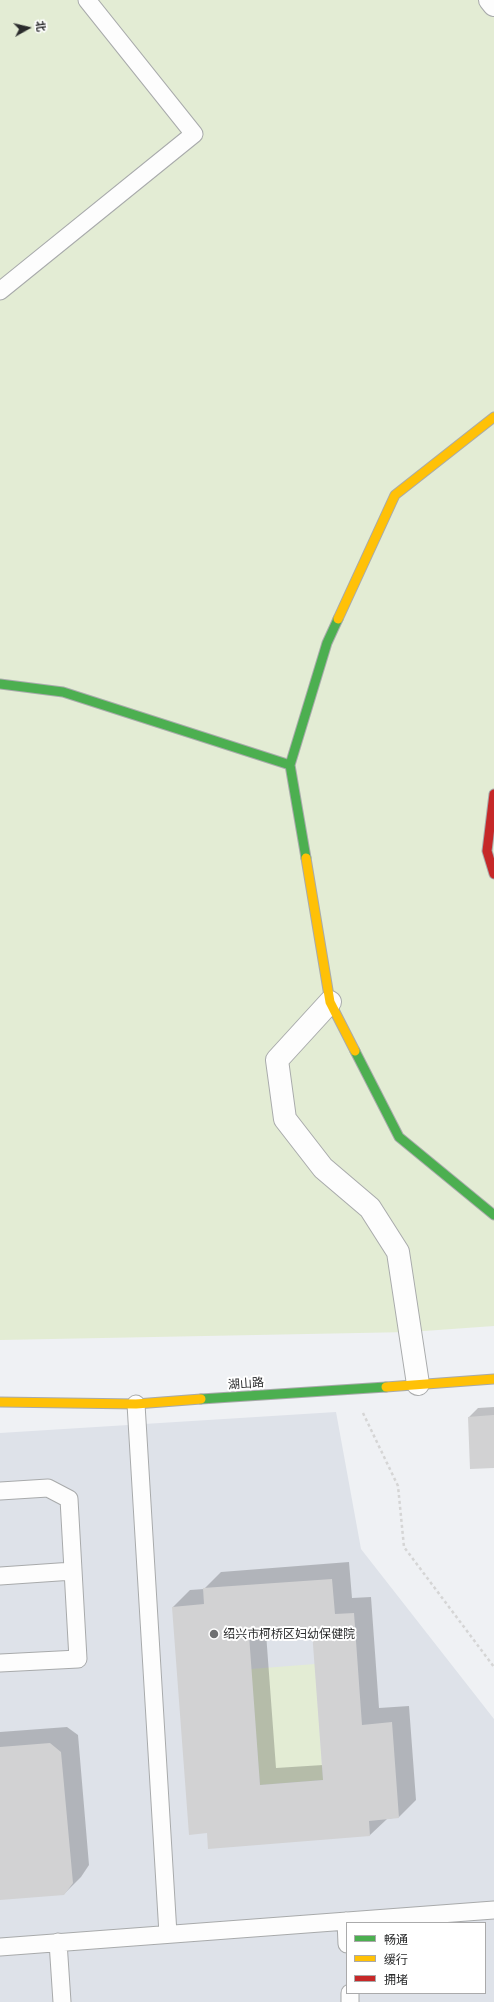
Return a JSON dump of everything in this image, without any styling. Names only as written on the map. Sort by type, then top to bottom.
[{"type":"street","points":[[490,0],[494,5]]},
{"type":"street","points":[[494,417],[395,495],[327,643],[290,765],[330,1002],[399,1138],[494,1215]]},
{"type":"street","points":[[0,684],[63,692],[290,765]]},
{"type":"street","points":[[494,794],[487,851],[494,874]]},
{"type":"street","points":[[330,1002],[277,1060],[285,1119],[323,1168],[370,1208],[398,1252],[418,1384]]},
{"type":"street","name":"湖山路","points":[[0,1402],[136,1404],[494,1379]]},
{"type":"lane","points":[[0,291],[194,134],[87,0]]},
{"type":"lane","points":[[136,1404],[168,1934]]},
{"type":"lane","points":[[0,1491],[48,1488],[69,1499],[78,1659],[0,1664]]},
{"type":"lane","points":[[0,1576],[73,1571]]},
{"type":"lane","points":[[0,1946],[494,1910]]},
{"type":"lane","points":[[58,1942],[62,2002]]},
{"type":"path","points":[[352,1388],[398,1486],[404,1547],[494,1667]]},
{"type":"shaded area","name":"绍兴市柯桥区妇幼保健院","points":[[336,1412],[361,1549],[494,1719],[494,2002],[0,2002],[0,1433]]},
{"type":"green space","points":[[0,0],[494,0],[494,1326],[410,1332],[0,1340]]},
{"type":"green space","points":[[315,1664],[323,1780],[260,1785],[251,1669]]},
{"type":"building","points":[[494,1415],[494,1468],[470,1469],[468,1417]]},
{"type":"building","points":[[332,1579],[335,1614],[354,1613],[362,1725],[392,1722],[399,1818],[369,1821],[370,1836],[208,1849],[207,1833],[189,1835],[172,1607],[204,1604],[203,1588]],"holes":[[[312,1631],[323,1780],[260,1785],[249,1635]]]},
{"type":"building","points":[[50,1743],[61,1752],[73,1883],[64,1895],[0,1900],[0,1747]]},
{"type":"traffic: fast","points":[[306,858],[290,765],[327,643],[338,619]]},
{"type":"traffic: fast","points":[[0,684],[63,692],[290,765]]},
{"type":"traffic: fast","points":[[355,1051],[399,1137],[494,1215]]},
{"type":"traffic: fast","points":[[201,1399],[386,1387]]},
{"type":"traffic: slow","points":[[338,619],[395,495],[494,417]]},
{"type":"traffic: slow","points":[[306,858],[330,1002],[355,1051]]},
{"type":"traffic: slow","points":[[386,1387],[494,1379]]},
{"type":"traffic: slow","points":[[0,1402],[136,1404],[201,1399]]},
{"type":"traffic: jam","points":[[494,794],[487,851],[494,874]]},
{"type":"place","name":"绍兴市柯桥区妇幼保健院","points":[[214,1634]]}]
